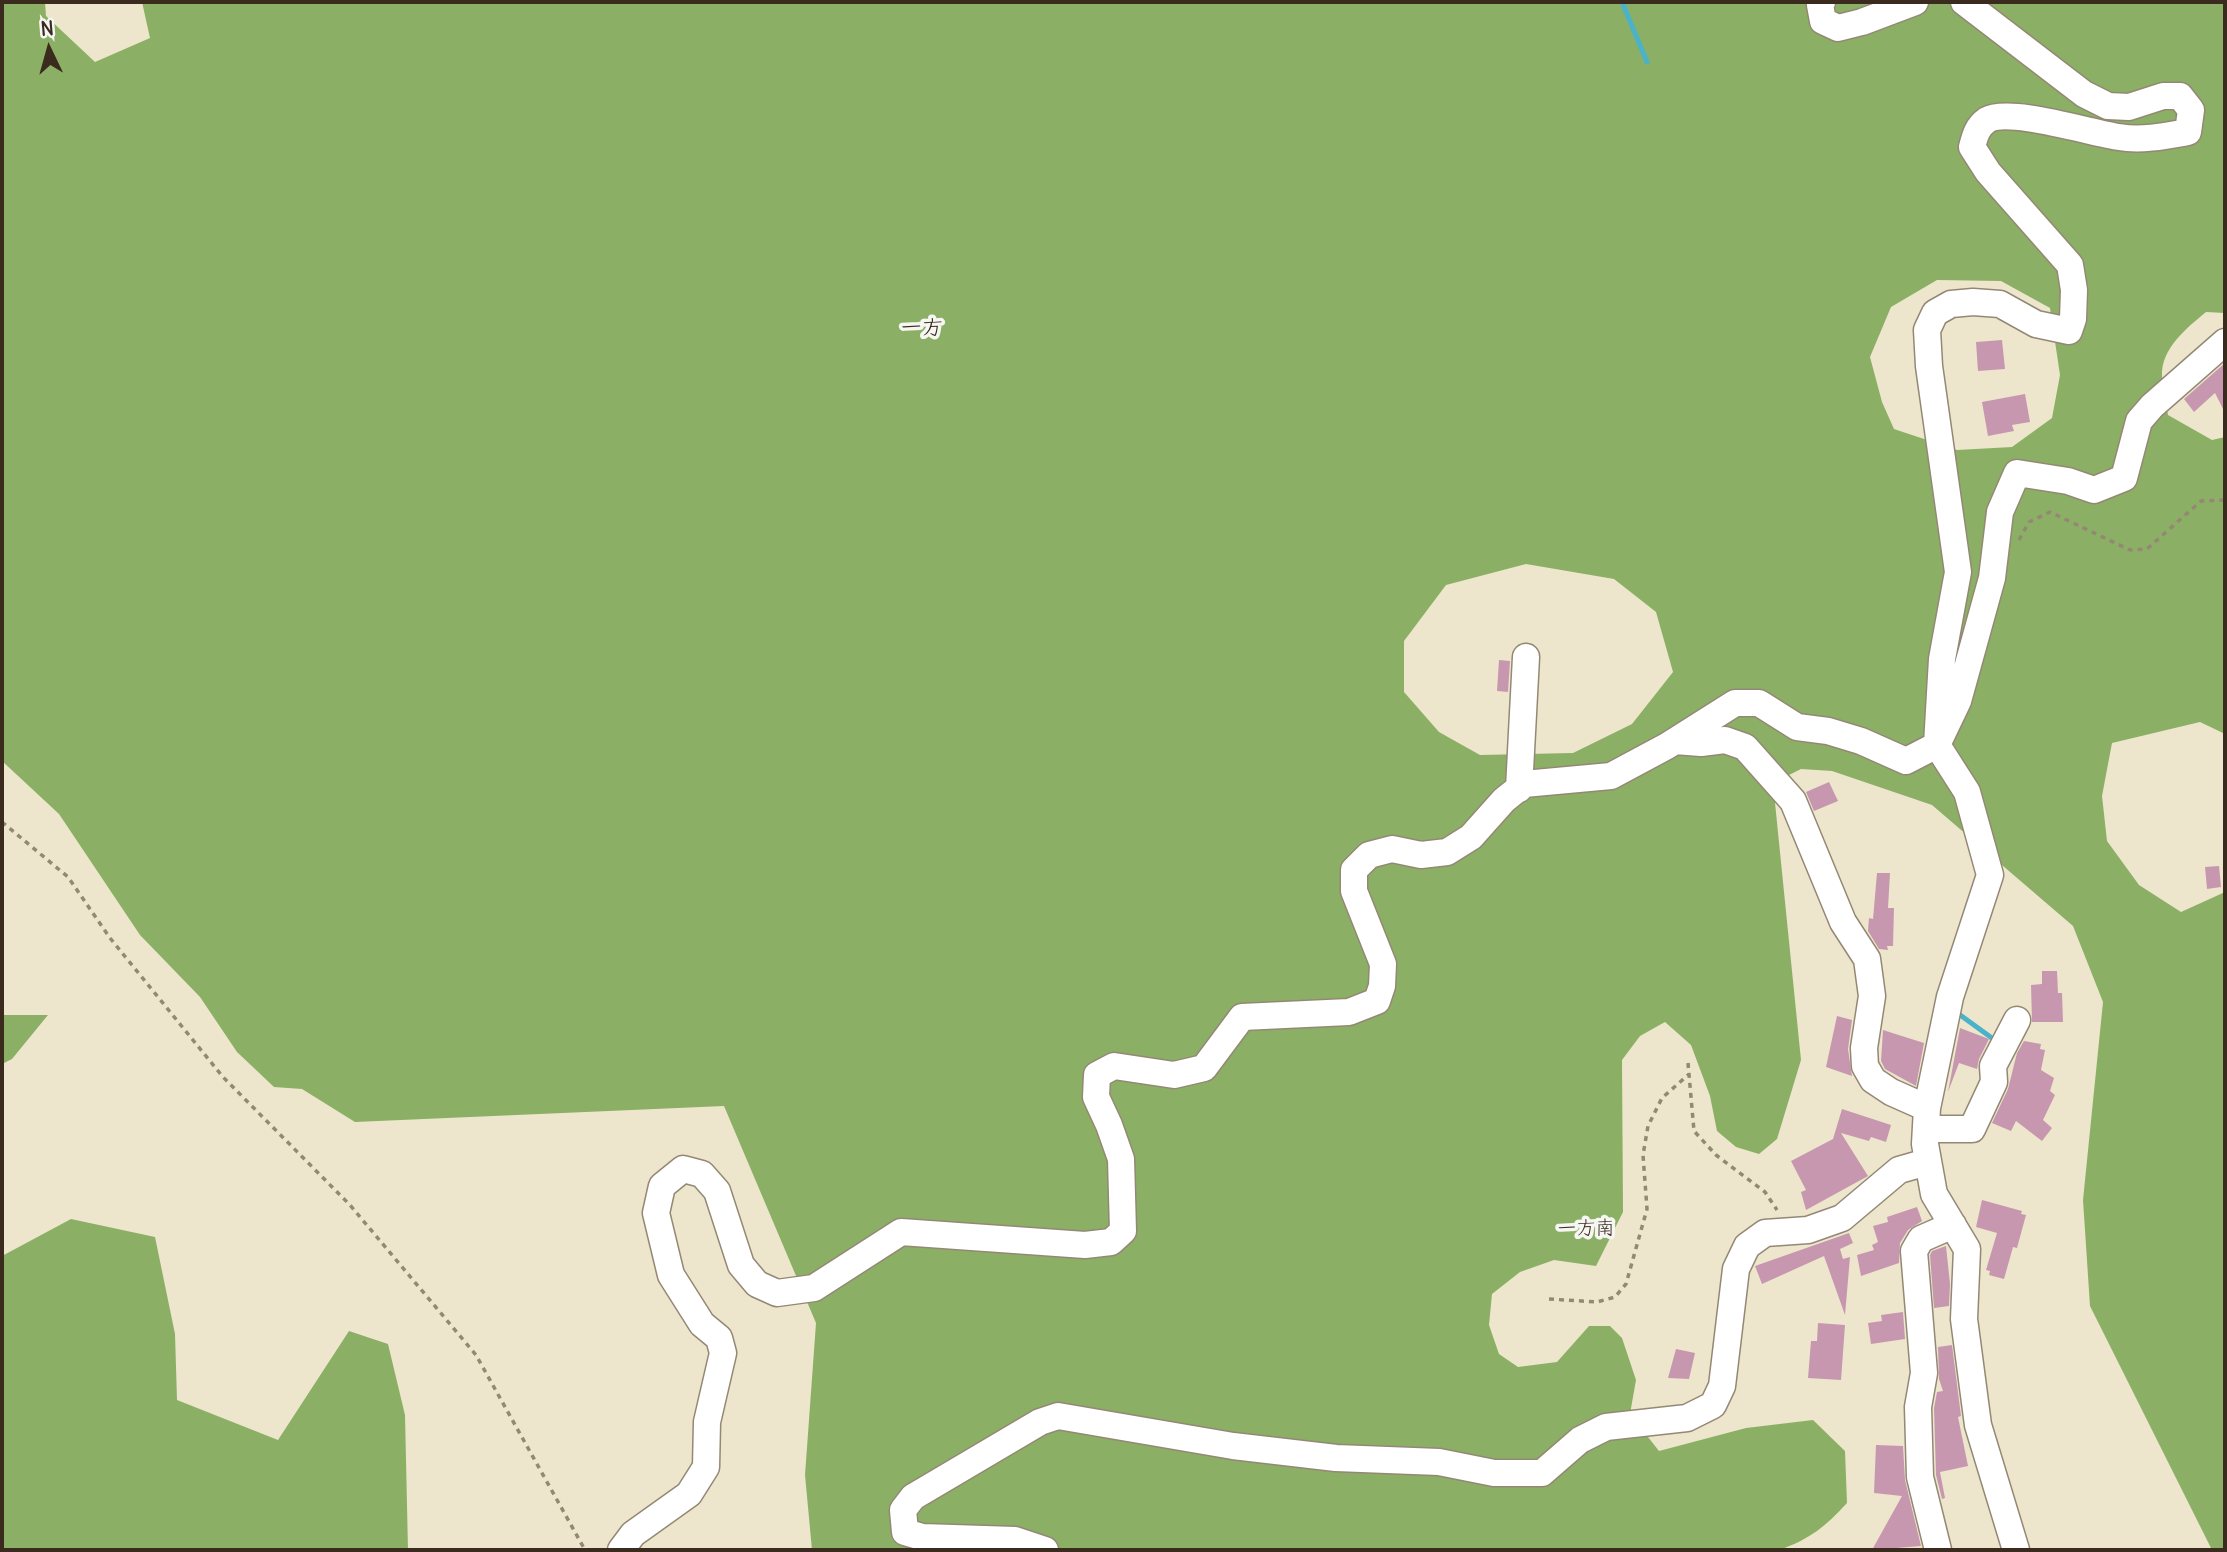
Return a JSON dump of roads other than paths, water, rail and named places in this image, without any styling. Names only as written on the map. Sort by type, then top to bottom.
[{"type":"street","points":[[1822,2],[1820,5],[1823,21],[1838,28],[1915,2]]},
{"type":"street","points":[[1964,2],[2084,94],[2108,107],[2129,107],[2163,96],[2180,96],[2191,110],[2188,132],[2122,138],[2011,115],[1989,119],[1977,130],[1972,147],[1988,172],[2070,265],[2074,290],[2073,319],[2069,331],[2036,324],[2000,304],[1973,302],[1951,304],[1935,313],[1927,330],[1929,366],[1958,572],[1942,659],[1937,745],[1967,792],[1990,875],[1950,997],[1926,1119],[1927,1162],[1934,1194],[1967,1249],[1964,1319],[1978,1425],[2016,1550]]},
{"type":"street","points":[[621,1550],[633,1534],[689,1494],[706,1467],[707,1422],[723,1353],[719,1338],[702,1324],[671,1275],[656,1213],[662,1186],[683,1169],[702,1174],[718,1191],[741,1265],[757,1284],[777,1293],[814,1288],[901,1232],[1085,1245],[1111,1242],[1123,1231],[1121,1160],[1096,1097],[1097,1075],[1114,1066],[1174,1075],[1204,1068],[1242,1017],[1349,1012],[1377,1001],[1382,986],[1383,964],[1354,891],[1354,870],[1369,855],[1392,849],[1421,855],[1447,852],[1471,837],[1504,800],[1524,784],[1611,776],[1675,741],[1735,703],[1759,703],[1797,727],[1828,731],[1860,741],[1906,761],[1937,745],[1958,701],[1992,578],[2000,512],[2017,473],[2068,481],[2094,490],[2124,478],[2139,421],[2152,406],[2225,342]]},
{"type":"street","points":[[1519,789],[1526,657]]},
{"type":"street","points":[[1675,741],[1701,743],[1725,740],[1745,747],[1793,801],[1843,922],[1867,959],[1872,996],[1864,1048],[1865,1066],[1873,1080],[1926,1119],[1972,1129],[1994,1082],[1993,1066],[2017,1020]]},
{"type":"street","points":[[1045,1550],[1015,1540],[922,1537],[905,1531],[904,1510],[913,1497],[1040,1422],[1058,1416],[1233,1446],[1336,1458],[1439,1462],[1494,1474],[1542,1473],[1580,1440],[1606,1427],[1688,1418],[1713,1405],[1723,1386],[1736,1269],[1747,1246],[1765,1233],[1808,1230],[1842,1218],[1879,1184],[1899,1170],[1927,1162]]},
{"type":"street","points":[[1938,1550],[1920,1477],[1918,1407],[1924,1373],[1914,1251],[1921,1239],[1953,1225]]},
{"type":"waterway","points":[[1622,2],[1647,62]]},
{"type":"waterway","points":[[1956,1012],[1996,1041]]},
{"type":"district","name":"一方","points":[[922,328]]},
{"type":"district","name":"一方南","points":[[1586,1229]]}]
